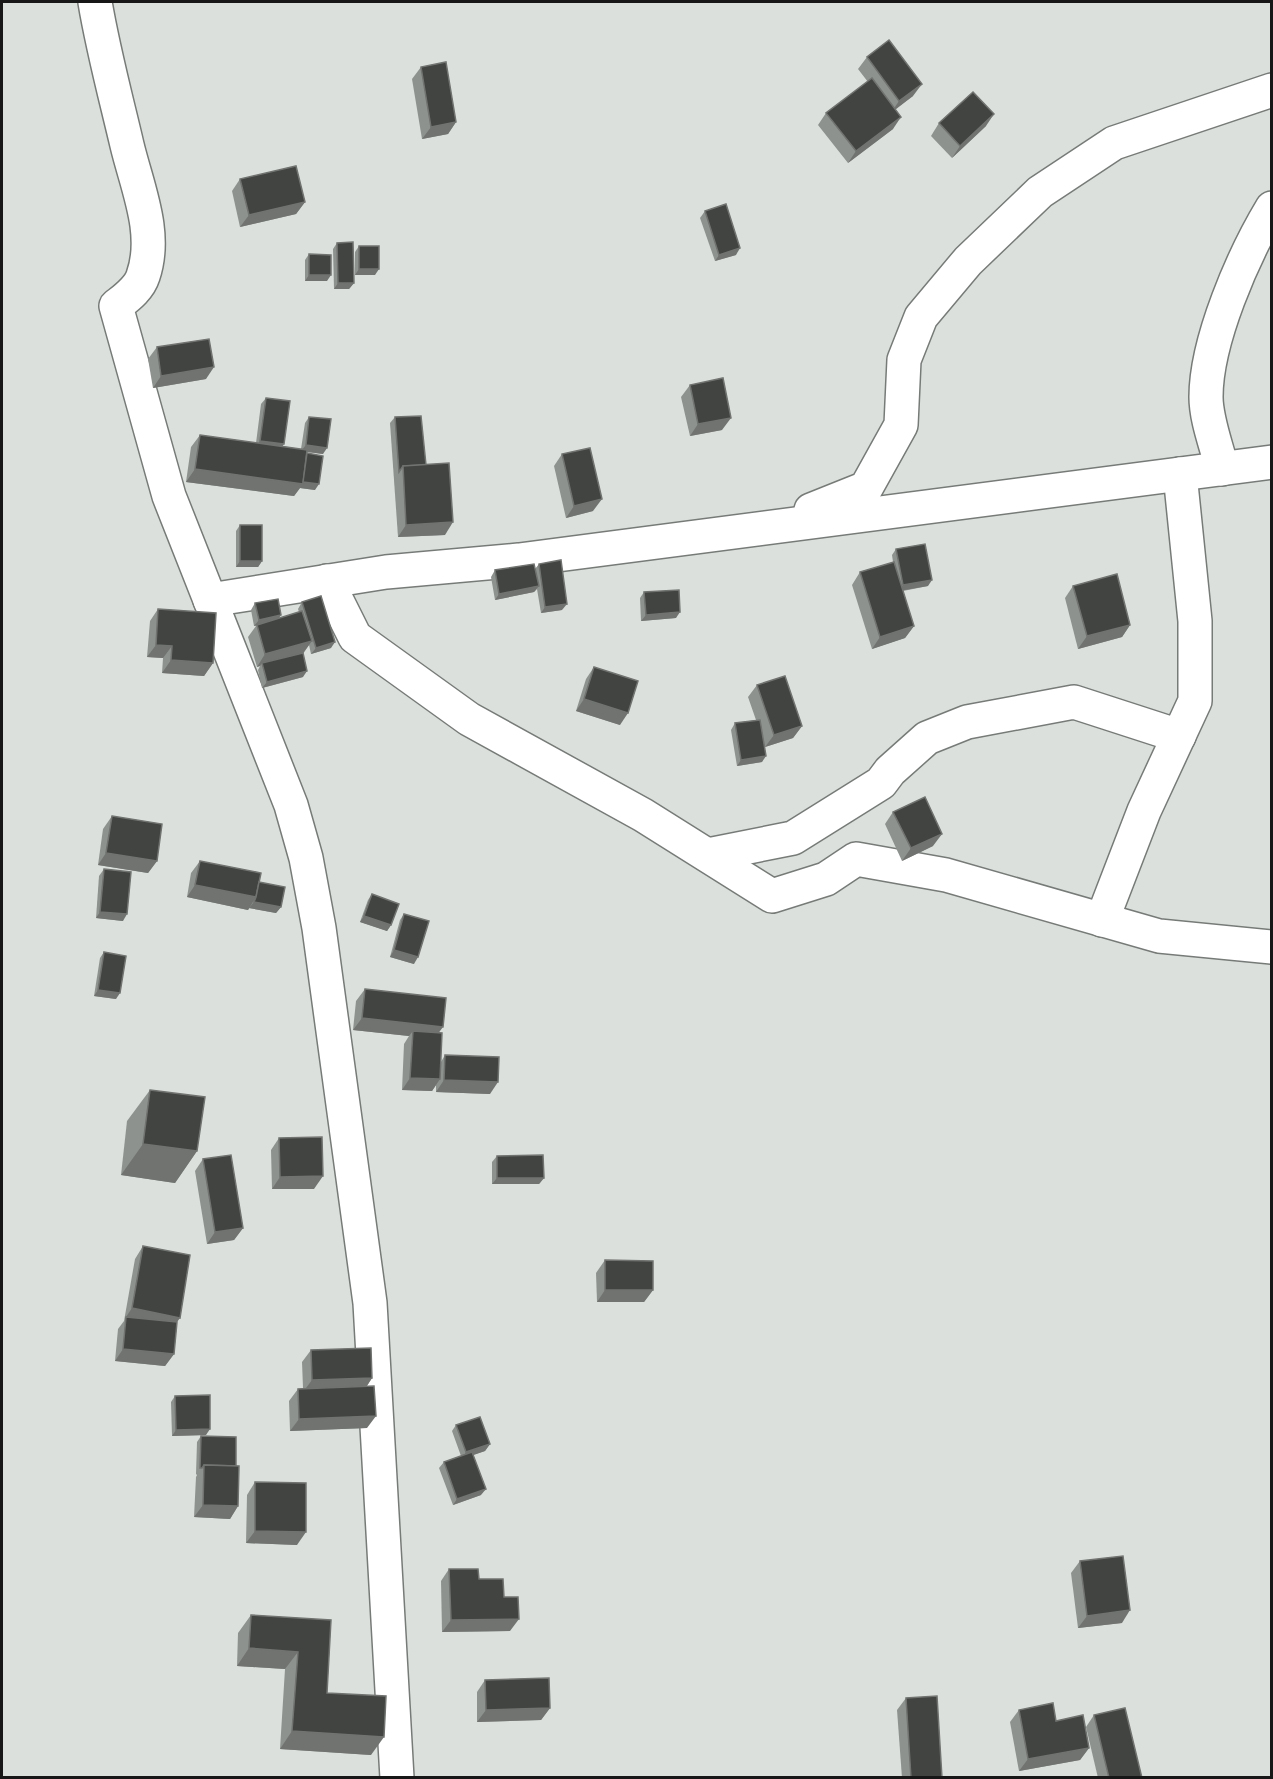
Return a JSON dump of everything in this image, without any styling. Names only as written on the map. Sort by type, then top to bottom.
[{"type":"street","points":[[95,2],[132,167],[147,216],[147,257],[143,278],[132,293],[116,306],[169,496],[291,805],[306,858],[319,928],[370,1303],[397,1778]]},
{"type":"street","points":[[764,528],[866,488],[901,425],[903,360],[921,317],[968,261],[1040,192],[1114,142],[1272,90]]},
{"type":"street","points":[[1222,469],[1206,399],[1208,376],[1224,310],[1259,229],[1272,208]]},
{"type":"street","points":[[210,600],[386,572],[519,560],[1272,462]]},
{"type":"street","points":[[1102,920],[1144,812],[1195,701],[1195,621],[1180,474]]},
{"type":"street","points":[[327,581],[355,637],[459,713],[643,815],[772,896],[826,879],[856,859],[946,875],[1159,936],[1272,947]]},
{"type":"street","points":[[708,855],[793,838],[881,783],[890,771],[927,738],[967,722],[1074,702],[1179,736]]},
{"type":"building","points":[[889,40],[922,84],[899,101],[867,57]]},
{"type":"building","points":[[446,62],[456,122],[431,127],[421,67]]},
{"type":"building","points":[[872,78],[901,117],[856,151],[826,113]]},
{"type":"building","points":[[973,92],[994,114],[960,146],[939,123]]},
{"type":"building","points":[[296,166],[305,202],[249,215],[240,179]]},
{"type":"building","points":[[726,204],[740,248],[719,255],[705,211]]},
{"type":"building","points":[[353,242],[354,283],[338,283],[337,243]]},
{"type":"building","points":[[359,246],[379,246],[379,269],[359,269]]},
{"type":"building","points":[[309,254],[331,255],[331,275],[309,275]]},
{"type":"building","points":[[209,339],[214,367],[161,376],[157,347]]},
{"type":"building","points":[[723,378],[731,418],[698,424],[690,385]]},
{"type":"building","points":[[266,398],[290,401],[284,444],[260,441]]},
{"type":"building","points":[[421,416],[426,465],[403,466],[399,472],[395,417]]},
{"type":"building","points":[[309,417],[331,419],[327,448],[306,445]]},
{"type":"building","points":[[200,435],[307,450],[303,484],[195,469]]},
{"type":"building","points":[[590,448],[602,499],[574,506],[562,454]]},
{"type":"building","points":[[307,453],[323,456],[319,484],[303,482]]},
{"type":"building","points":[[449,463],[453,522],[406,525],[403,466]]},
{"type":"building","points":[[240,525],[262,525],[262,561],[240,561]]},
{"type":"building","points":[[925,544],[932,580],[903,585],[896,549]]},
{"type":"building","points":[[561,560],[567,604],[545,607],[539,564]]},
{"type":"building","points":[[894,562],[914,626],[880,637],[860,572]]},
{"type":"building","points":[[534,564],[539,586],[499,594],[495,570]]},
{"type":"building","points":[[1117,574],[1130,625],[1087,636],[1073,586]]},
{"type":"building","points":[[679,590],[680,612],[646,615],[644,592]]},
{"type":"building","points":[[321,596],[335,642],[316,648],[302,602]]},
{"type":"building","points":[[278,599],[281,615],[259,620],[255,603]]},
{"type":"building","points":[[158,609],[216,613],[213,663],[171,660],[172,646],[156,645]]},
{"type":"building","points":[[302,611],[312,641],[265,654],[257,625]]},
{"type":"building","points":[[303,653],[307,671],[267,682],[262,663]]},
{"type":"building","points":[[594,667],[638,681],[628,713],[584,699]]},
{"type":"building","points":[[785,676],[802,726],[774,735],[757,685]]},
{"type":"building","points":[[760,720],[766,756],[741,760],[735,723]]},
{"type":"building","points":[[925,797],[942,834],[911,848],[893,812]]},
{"type":"building","points":[[112,816],[162,824],[157,861],[106,853]]},
{"type":"building","points":[[200,861],[261,873],[256,897],[195,885]]},
{"type":"building","points":[[104,869],[131,872],[127,914],[100,912]]},
{"type":"building","points":[[259,882],[285,887],[281,907],[254,902]]},
{"type":"building","points":[[372,894],[399,904],[391,925],[364,916]]},
{"type":"building","points":[[404,914],[429,921],[418,957],[394,950]]},
{"type":"building","points":[[104,952],[126,956],[120,993],[98,990]]},
{"type":"building","points":[[365,989],[446,998],[443,1027],[362,1018]]},
{"type":"building","points":[[413,1031],[442,1033],[440,1079],[410,1078]]},
{"type":"building","points":[[445,1055],[499,1057],[498,1082],[444,1080]]},
{"type":"building","points":[[150,1090],[205,1097],[197,1151],[143,1144]]},
{"type":"building","points":[[322,1137],[323,1176],[280,1177],[279,1138]]},
{"type":"building","points":[[231,1155],[243,1228],[215,1232],[203,1159]]},
{"type":"building","points":[[543,1155],[544,1178],[497,1178],[497,1156]]},
{"type":"building","points":[[143,1246],[190,1255],[180,1318],[132,1308]]},
{"type":"building","points":[[605,1260],[653,1261],[653,1290],[605,1290]]},
{"type":"building","points":[[126,1317],[177,1322],[174,1354],[123,1349]]},
{"type":"building","points":[[371,1348],[372,1378],[312,1380],[311,1350]]},
{"type":"building","points":[[374,1386],[376,1416],[299,1419],[298,1389]]},
{"type":"building","points":[[210,1395],[210,1429],[176,1430],[175,1396]]},
{"type":"building","points":[[480,1417],[490,1444],[466,1452],[456,1425]]},
{"type":"building","points":[[201,1436],[236,1437],[236,1466],[204,1465],[200,1468]]},
{"type":"building","points":[[472,1452],[486,1489],[457,1499],[444,1462]]},
{"type":"building","points":[[204,1465],[239,1466],[238,1506],[203,1505]]},
{"type":"building","points":[[255,1482],[306,1483],[306,1532],[255,1531]]},
{"type":"building","points":[[1123,1556],[1130,1610],[1087,1616],[1080,1561]]},
{"type":"building","points":[[449,1569],[478,1569],[479,1579],[503,1579],[504,1597],[518,1597],[519,1619],[451,1620]]},
{"type":"building","points":[[251,1615],[331,1620],[327,1693],[386,1696],[384,1737],[292,1731],[298,1652],[249,1648]]},
{"type":"building","points":[[549,1678],[550,1708],[486,1710],[485,1680]]},
{"type":"building","points":[[937,1696],[942,1778],[911,1778],[906,1698]]},
{"type":"building","points":[[1053,1703],[1056,1721],[1083,1715],[1089,1748],[1028,1759],[1019,1710]]},
{"type":"building","points":[[1125,1708],[1142,1778],[1109,1778],[1094,1715]]}]
